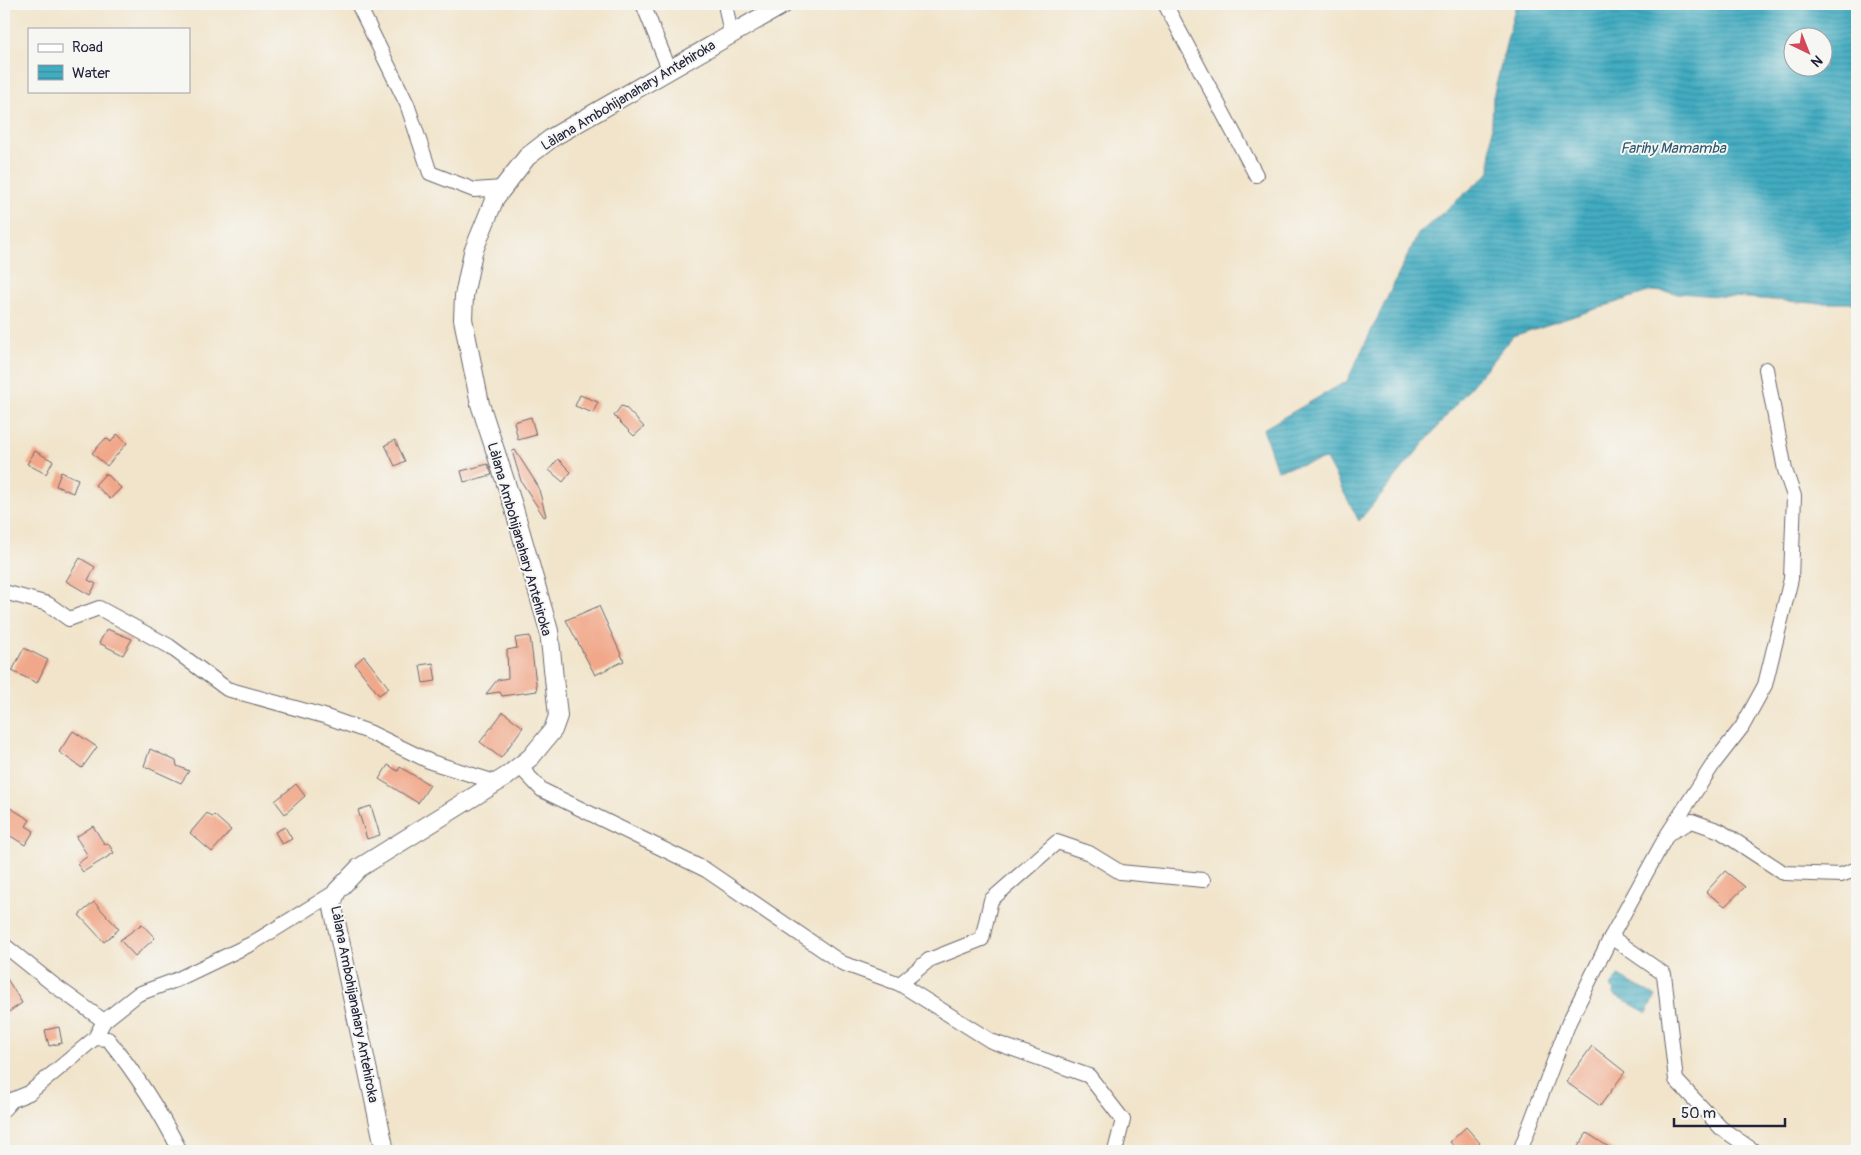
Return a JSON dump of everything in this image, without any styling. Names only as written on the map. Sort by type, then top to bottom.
[{"type":"street","points":[[358,4],[407,104],[430,173],[474,190],[503,188]]},
{"type":"street","points":[[643,4],[669,69]]},
{"type":"street","points":[[725,4],[731,34]]},
{"type":"street","name":"Làlana Ambohijanahary Antehiroka","points":[[386,1151],[332,903],[337,891],[359,868],[531,758],[553,730],[558,716],[558,698],[549,631],[513,505],[480,404],[464,319],[464,296],[473,252],[495,198],[527,157],[552,137],[784,4]]},
{"type":"street","points":[[1165,4],[1256,175]]},
{"type":"street","points":[[1520,1151],[1569,1022],[1611,936],[1667,835],[1714,762],[1742,727],[1766,685],[1791,579],[1794,496],[1785,470],[1766,369]]},
{"type":"street","points":[[4,592],[48,604],[69,619],[99,608],[169,646],[226,689],[332,719],[368,732],[431,762],[495,782]]},
{"type":"street","points":[[519,766],[542,790],[706,870],[842,963],[900,984],[991,1041],[1089,1076],[1123,1120],[1115,1151]]},
{"type":"street","points":[[1667,835],[1692,821],[1720,831],[1784,873],[1841,875],[1857,869]]},
{"type":"street","points":[[900,984],[929,960],[982,939],[990,900],[1057,842],[1089,853],[1120,872],[1204,880]]},
{"type":"street","points":[[4,1109],[12,1100],[29,1093],[95,1038],[104,1021],[138,994],[176,980],[251,944],[337,891]]},
{"type":"street","points":[[1611,936],[1664,974],[1676,1080],[1721,1128],[1754,1151]]},
{"type":"street","points":[[4,945],[54,985],[104,1021]]},
{"type":"street","points":[[95,1038],[108,1039],[132,1070],[166,1124],[180,1151]]},
{"type":"water","name":"Farihy Mamamba","points":[[1516,4],[1857,4],[1857,303],[1814,303],[1651,291],[1513,336],[1359,521],[1326,459],[1277,470],[1263,429],[1347,381],[1418,234],[1490,172],[1493,97]]},
{"type":"water","points":[[1618,976],[1656,996],[1647,1013],[1613,994],[1615,990],[1611,987]]},
{"type":"building","points":[[580,395],[598,402],[593,413],[575,406]]},
{"type":"building","points":[[621,406],[625,407],[644,427],[634,436],[614,416]]},
{"type":"building","points":[[531,417],[536,435],[518,440],[514,422]]},
{"type":"building","points":[[117,434],[127,443],[107,466],[92,453],[106,438],[111,442]]},
{"type":"building","points":[[395,440],[405,461],[395,466],[385,445]]},
{"type":"building","points":[[515,450],[538,486],[546,516],[544,517],[521,481],[512,451]]},
{"type":"building","points":[[35,451],[53,461],[46,474],[27,464]]},
{"type":"building","points":[[558,459],[571,472],[563,482],[549,470]]},
{"type":"building","points":[[488,464],[492,475],[464,482],[461,471]]},
{"type":"building","points":[[61,472],[78,479],[73,493],[56,486]]},
{"type":"building","points":[[106,473],[121,488],[110,499],[95,485]]},
{"type":"building","points":[[80,558],[95,567],[88,580],[96,584],[90,595],[66,581]]},
{"type":"building","points":[[599,606],[624,661],[595,675],[566,620]]},
{"type":"building","points":[[107,629],[132,639],[123,655],[99,643]]},
{"type":"building","points":[[530,636],[537,691],[502,696],[500,692],[486,694],[497,680],[508,678],[507,650],[517,648],[515,638]]},
{"type":"building","points":[[24,648],[48,660],[37,683],[12,671]]},
{"type":"building","points":[[364,656],[389,688],[379,695],[355,664]]},
{"type":"building","points":[[433,663],[436,681],[423,683],[420,665]]},
{"type":"building","points":[[503,712],[523,727],[501,758],[480,742]]},
{"type":"building","points":[[73,731],[97,747],[82,768],[59,752]]},
{"type":"building","points":[[150,749],[176,761],[177,766],[189,771],[181,783],[144,766]]},
{"type":"building","points":[[388,765],[398,771],[400,767],[430,785],[418,803],[379,779]]},
{"type":"building","points":[[296,784],[305,796],[285,814],[275,801]]},
{"type":"building","points":[[4,804],[30,820],[26,826],[34,831],[25,845],[4,832]]},
{"type":"building","points":[[371,806],[380,835],[367,839],[358,810]]},
{"type":"building","points":[[207,813],[212,817],[214,815],[231,830],[212,852],[190,833]]},
{"type":"building","points":[[93,826],[105,845],[108,843],[114,853],[83,872],[77,864],[88,856],[76,837]]},
{"type":"building","points":[[285,827],[292,839],[282,844],[275,832]]},
{"type":"building","points":[[1725,871],[1745,887],[1725,906],[1706,892]]},
{"type":"building","points":[[94,902],[119,929],[104,942],[79,915]]},
{"type":"building","points":[[142,924],[155,938],[135,956],[120,940]]},
{"type":"building","points":[[4,974],[22,1003],[4,1015]]},
{"type":"building","points":[[59,1027],[62,1043],[49,1046],[45,1030]]},
{"type":"building","points":[[1592,1046],[1625,1072],[1600,1106],[1566,1082]]},
{"type":"building","points":[[1466,1127],[1480,1143],[1472,1151],[1458,1151],[1450,1142]]},
{"type":"building","points":[[1587,1133],[1615,1151],[1575,1151]]}]
